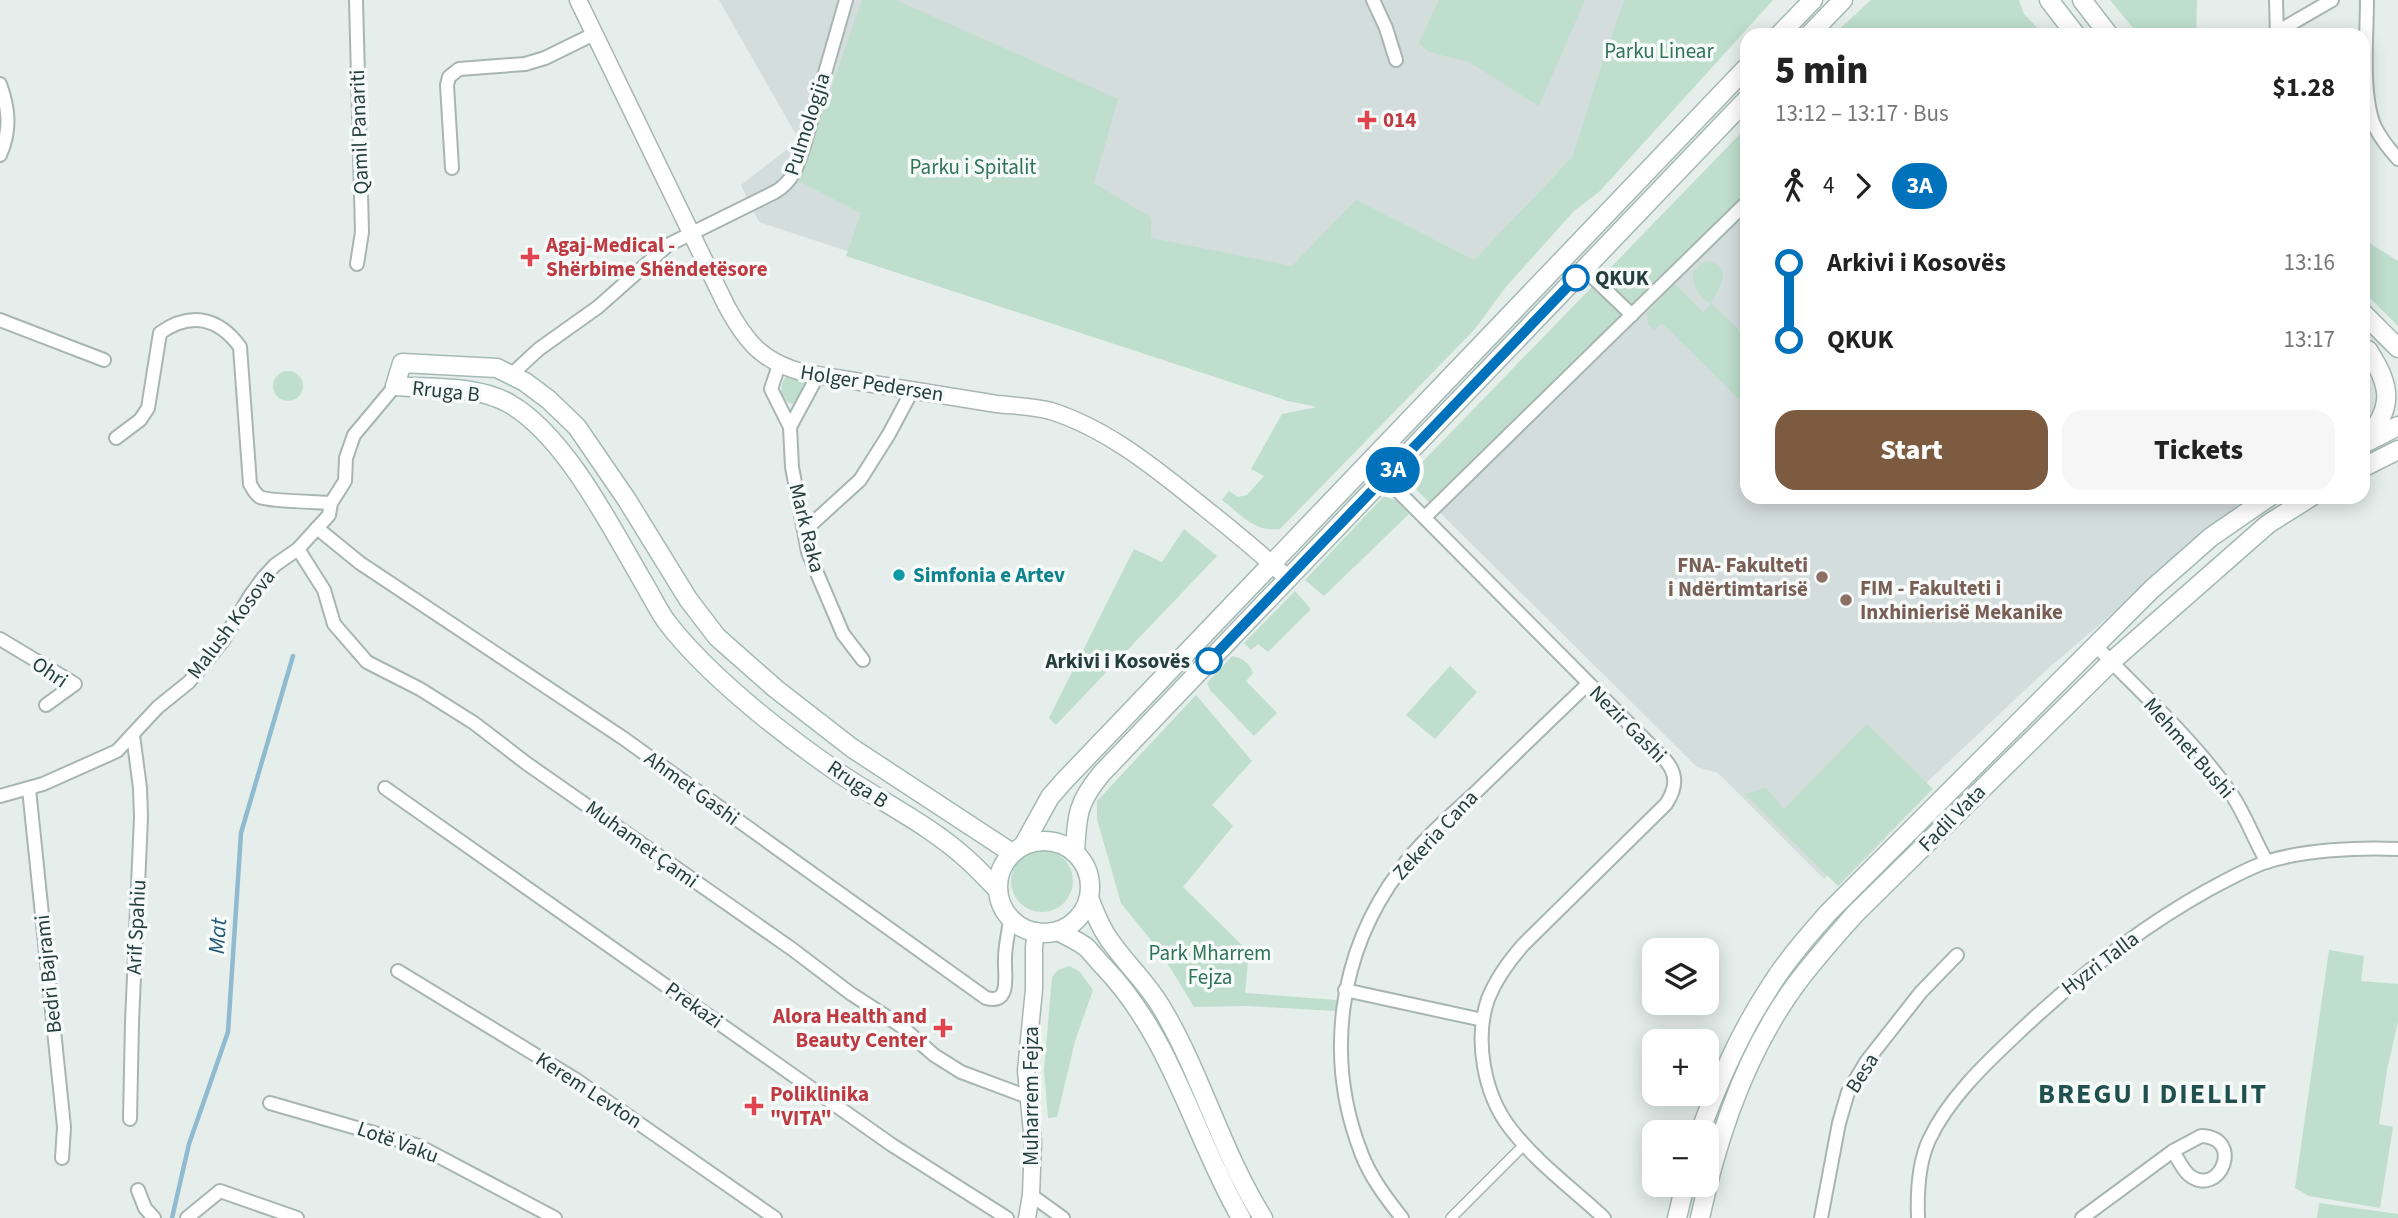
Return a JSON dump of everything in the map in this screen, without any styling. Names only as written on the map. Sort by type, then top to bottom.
[{"type":"main road","points":[[1786,28],[1813,0]]},
{"type":"main road","points":[[1816,28],[1843,0]]},
{"type":"main road","points":[[2049,0],[2071,28]]},
{"type":"main road","points":[[2082,0],[2104,28]]},
{"type":"main road","points":[[1018,849],[1036,841],[1050,841],[1075,853],[1089,876],[1088,898],[1077,920],[1058,931],[1045,933],[1023,928],[1010,919],[1000,903],[998,890],[1002,868],[1018,849],[1050,797],[1740,74]]},
{"type":"main road","points":[[1075,853],[1077,814],[1091,786],[1740,106]]},
{"type":"main road","points":[[2370,320],[2398,348]]},
{"type":"main road","points":[[2370,352],[2398,380]]},
{"type":"main road","points":[[2370,354],[2382,372],[2387,393],[2382,417],[2370,434]]},
{"type":"main road","name":"Rruga B","points":[[998,890],[967,858],[835,770],[757,710],[699,659],[665,620],[604,516],[558,447],[533,421],[509,403],[486,394],[395,386],[402,363],[497,368],[512,374],[549,400],[577,427],[627,500],[688,599],[717,638],[776,689],[852,748],[1018,849]]},
{"type":"main road","points":[[2370,440],[2398,426]]},
{"type":"main road","points":[[2370,464],[2398,450]]},
{"type":"main road","points":[[2370,465],[2398,460]]},
{"type":"main road","name":"Fadil Vata","points":[[1705,1120],[1723,1073],[1752,1016],[1779,973],[1807,937],[1856,883],[2152,589],[2211,537],[2259,504]]},
{"type":"main road","name":"Fadil Vata","points":[[1700,1218],[1708,1178],[1739,1088],[1772,1022],[1793,989],[1855,914],[2111,662],[2268,524],[2301,504]]},
{"type":"main road","points":[[1088,898],[1105,933],[1163,1009],[1191,1062],[1242,1180],[1263,1218]]},
{"type":"main road","points":[[1058,931],[1085,947],[1125,989],[1149,1024],[1174,1071],[1224,1186],[1241,1218]]},
{"type":"main road","points":[[1677,1218],[1682,1197]]},
{"type":"street","name":"Qamil Panariti","points":[[356,0],[362,232],[357,264]]},
{"type":"street","name":"Holger Pedersen","points":[[578,0],[740,331],[753,347],[779,365],[818,375],[1037,408],[1086,426],[1151,466],[1256,548],[1288,579]]},
{"type":"street","name":"Pulmologjia","points":[[691,233],[788,183],[804,146],[846,0]]},
{"type":"street","points":[[1373,0],[1396,60]]},
{"type":"street","points":[[2276,0],[2277,28]]},
{"type":"street","points":[[2285,28],[2332,0]]},
{"type":"street","points":[[2367,0],[2368,28]]},
{"type":"street","points":[[452,168],[447,85],[454,72],[459,69],[525,64],[545,58],[594,33]]},
{"type":"street","points":[[0,85],[8,118],[8,132],[0,155]]},
{"type":"street","points":[[2370,109],[2375,126],[2398,159]]},
{"type":"street","points":[[1425,517],[1740,209]]},
{"type":"street","points":[[512,374],[539,349],[598,307],[668,245],[691,233]]},
{"type":"street","points":[[1584,269],[1632,316]]},
{"type":"street","points":[[0,320],[104,360]]},
{"type":"street","points":[[116,438],[140,420],[148,408],[160,333],[174,323],[214,322],[229,332],[240,348],[250,484],[256,496],[268,501],[286,499],[331,503]]},
{"type":"street","name":"Mark Raka","points":[[779,365],[772,389],[790,427],[792,467],[808,552],[843,634],[863,660]]},
{"type":"street","points":[[790,427],[818,375]]},
{"type":"street","name":"Malush Kosova","points":[[0,796],[29,789],[77,771],[117,751],[158,707],[189,682],[206,664],[263,578],[275,565],[298,549],[329,515],[331,503],[345,481],[346,458],[354,435],[395,386]]},
{"type":"street","points":[[805,530],[860,480],[913,389]]},
{"type":"street","name":"Nezir Gashi","points":[[1385,478],[1670,766],[1675,783],[1672,796],[1660,811],[1523,945],[1498,979],[1488,999],[1483,1020],[1483,1060],[1493,1097],[1510,1128],[1604,1218]]},
{"type":"street","name":"Ahmet Gashi","points":[[317,528],[360,563],[624,738],[986,998],[994,1000],[999,998],[1006,985],[1005,957],[1010,919]]},
{"type":"street","name":"Muhamet Çami","points":[[298,549],[324,590],[334,624],[367,662],[420,689],[474,723],[526,763],[601,813],[850,993],[901,1026],[933,1055],[961,1072],[1028,1097]]},
{"type":"street","name":"Ohri","points":[[0,639],[75,684],[46,705]]},
{"type":"street","name":"Mehmet Bushi","points":[[2095,645],[2217,775],[2246,818],[2267,862]]},
{"type":"street","name":"Zekeria Cana","points":[[1402,1218],[1363,1157],[1346,1100],[1340,1067],[1340,1040],[1345,990],[1353,958],[1382,895],[1421,844],[1588,684]]},
{"type":"street","name":"Arif Spahiu","points":[[130,1119],[141,817],[133,735]]},
{"type":"street","name":"Prekazi","points":[[385,788],[892,1145],[1007,1218]]},
{"type":"street","name":"Bedri Bajrami","points":[[29,789],[64,1127],[62,1158]]},
{"type":"street","name":"Hyzri Talla","points":[[1917,1218],[1921,1164],[1928,1140],[1943,1116],[1988,1061],[2060,993],[2153,924],[2220,883],[2267,862],[2330,852],[2398,849]]},
{"type":"street","name":"Muharrem Fejza","points":[[1027,1218],[1031,1195],[1032,1142],[1026,1071],[1037,931]]},
{"type":"street","name":"Besa","points":[[1822,1218],[1839,1124],[1848,1092],[1866,1062],[1915,999],[1957,955]]},
{"type":"street","name":"Kerem Levton","points":[[398,971],[575,1079],[775,1218]]},
{"type":"street","points":[[1345,990],[1483,1020]]},
{"type":"street","name":"Lotë Vaku","points":[[270,1102],[419,1146],[548,1216]]},
{"type":"street","points":[[1451,1218],[1525,1144]]},
{"type":"street","points":[[2082,1218],[2173,1151]]},
{"type":"street","points":[[138,1190],[145,1208],[154,1218]]},
{"type":"street","points":[[187,1218],[220,1191],[288,1217]]},
{"type":"street","points":[[1031,1195],[1063,1218]]},
{"type":"shaded area","points":[[719,0],[1624,0],[1572,157],[1474,260],[1320,407],[759,222],[741,185],[799,140]]},
{"type":"shaded area","points":[[1740,134],[1740,504],[2239,504],[2042,674],[1824,879],[1718,773],[1697,767],[1406,479]]},
{"type":"green space","name":"Parku i Spitalit","points":[[862,0],[896,0],[1118,99],[1094,183],[1151,218],[1151,238],[1292,266],[1356,200],[1474,260],[1572,157],[1624,0],[1773,0],[1748,28],[1740,28],[1740,36],[1600,191],[1574,211],[1505,288],[1475,329],[1280,529],[1255,525],[1222,500],[1229,491],[1238,497],[1247,495],[1264,476],[1251,469],[1282,414],[1317,407],[1288,401],[846,256],[861,213],[799,181]]},
{"type":"green space","points":[[1439,0],[1585,0],[1539,106],[1469,62],[1429,52],[1419,43]]},
{"type":"green space","points":[[1871,0],[2019,0],[2024,14],[2037,28],[1841,28]]},
{"type":"green space","points":[[2110,0],[2197,0],[2196,28],[2133,28]]},
{"type":"green space","points":[[1740,134],[1740,201],[1615,320],[1431,504],[1406,479]]},
{"type":"green space","points":[[2370,243],[2398,261],[2398,326],[2370,298]]},
{"type":"green space","points":[[1705,261],[1714,263],[1723,271],[1721,283],[1711,303],[1740,331],[1740,400],[1662,323],[1654,330],[1648,324],[1647,313],[1675,284],[1703,312],[1711,304],[1697,291],[1693,272]]},
{"type":"green space","points":[[288,371],[299,375],[303,386],[299,397],[288,401],[277,397],[273,386],[277,375]]},
{"type":"green space","points":[[787,374],[808,379],[802,398],[792,404],[781,398],[782,384]]},
{"type":"green space","points":[[1384,496],[1397,501],[1409,514],[1324,596],[1305,580]]},
{"type":"green space","points":[[1184,529],[1217,556],[1056,725],[1049,718],[1134,549],[1162,562]]},
{"type":"green space","points":[[1295,591],[1311,609],[1268,652],[1258,644],[1251,650],[1244,643]]},
{"type":"green space","points":[[1232,656],[1250,666],[1253,673],[1246,681],[1277,713],[1254,736],[1210,690],[1207,683]]},
{"type":"green space","points":[[1450,666],[1477,692],[1435,739],[1406,715]]},
{"type":"green space","name":"Park Mharrem Fejza","points":[[1196,695],[1252,761],[1212,805],[1233,826],[1183,887],[1249,952],[1245,993],[1337,1000],[1336,1011],[1247,1006],[1194,1007],[1162,954],[1121,903],[1097,819],[1097,801]]},
{"type":"green space","points":[[1867,724],[1933,789],[1838,886],[1745,794],[1766,788],[1784,809]]},
{"type":"green space","points":[[1042,850],[1064,859],[1073,881],[1064,903],[1042,912],[1020,903],[1011,881],[1020,859]]},
{"type":"green space","points":[[2329,950],[2364,956],[2361,981],[2398,984],[2398,1022],[2379,1124],[2393,1127],[2380,1208],[2309,1196],[2295,1188]]},
{"type":"green space","points":[[1069,966],[1079,971],[1093,990],[1075,1041],[1057,1117],[1048,1118],[1044,1070],[1052,977],[1058,970]]},
{"type":"green space","points":[[2319,1203],[2398,1214],[2398,1218],[2317,1218]]},
{"type":"waterway","name":"Mat","points":[[172,1218],[189,1144],[228,1032],[241,833],[293,656]]},
{"type":"bus line","name":"3A","points":[[1209,661],[1576,278]]},
{"type":"place","name":"014","points":[[1367,120]]},
{"type":"place","name":"Agaj-Medical - Shërbime Shëndetësore","points":[[530,257]]},
{"type":"place","name":"QKUK","points":[[1576,278]]},
{"type":"place","name":"Simfonia e Artev","points":[[899,575]]},
{"type":"place","name":"FNA- Fakulteti i Ndërtimtarisë","points":[[1822,577]]},
{"type":"place","name":"FIM - Fakulteti i Inxhinierisë Mekanike","points":[[1846,600]]},
{"type":"place","name":"Arkivi i Kosovës","points":[[1209,661]]},
{"type":"place","name":"Alora Health and Beauty Center","points":[[943,1028]]},
{"type":"place","name":"Poliklinika \"VITA\"","points":[[754,1106]]},
{"type":"district","name":"BREGU I DIELLIT","points":[[2153,1093]]},
{"type":"park label","name":"Parku Linear","points":[[1659,51]]}]
